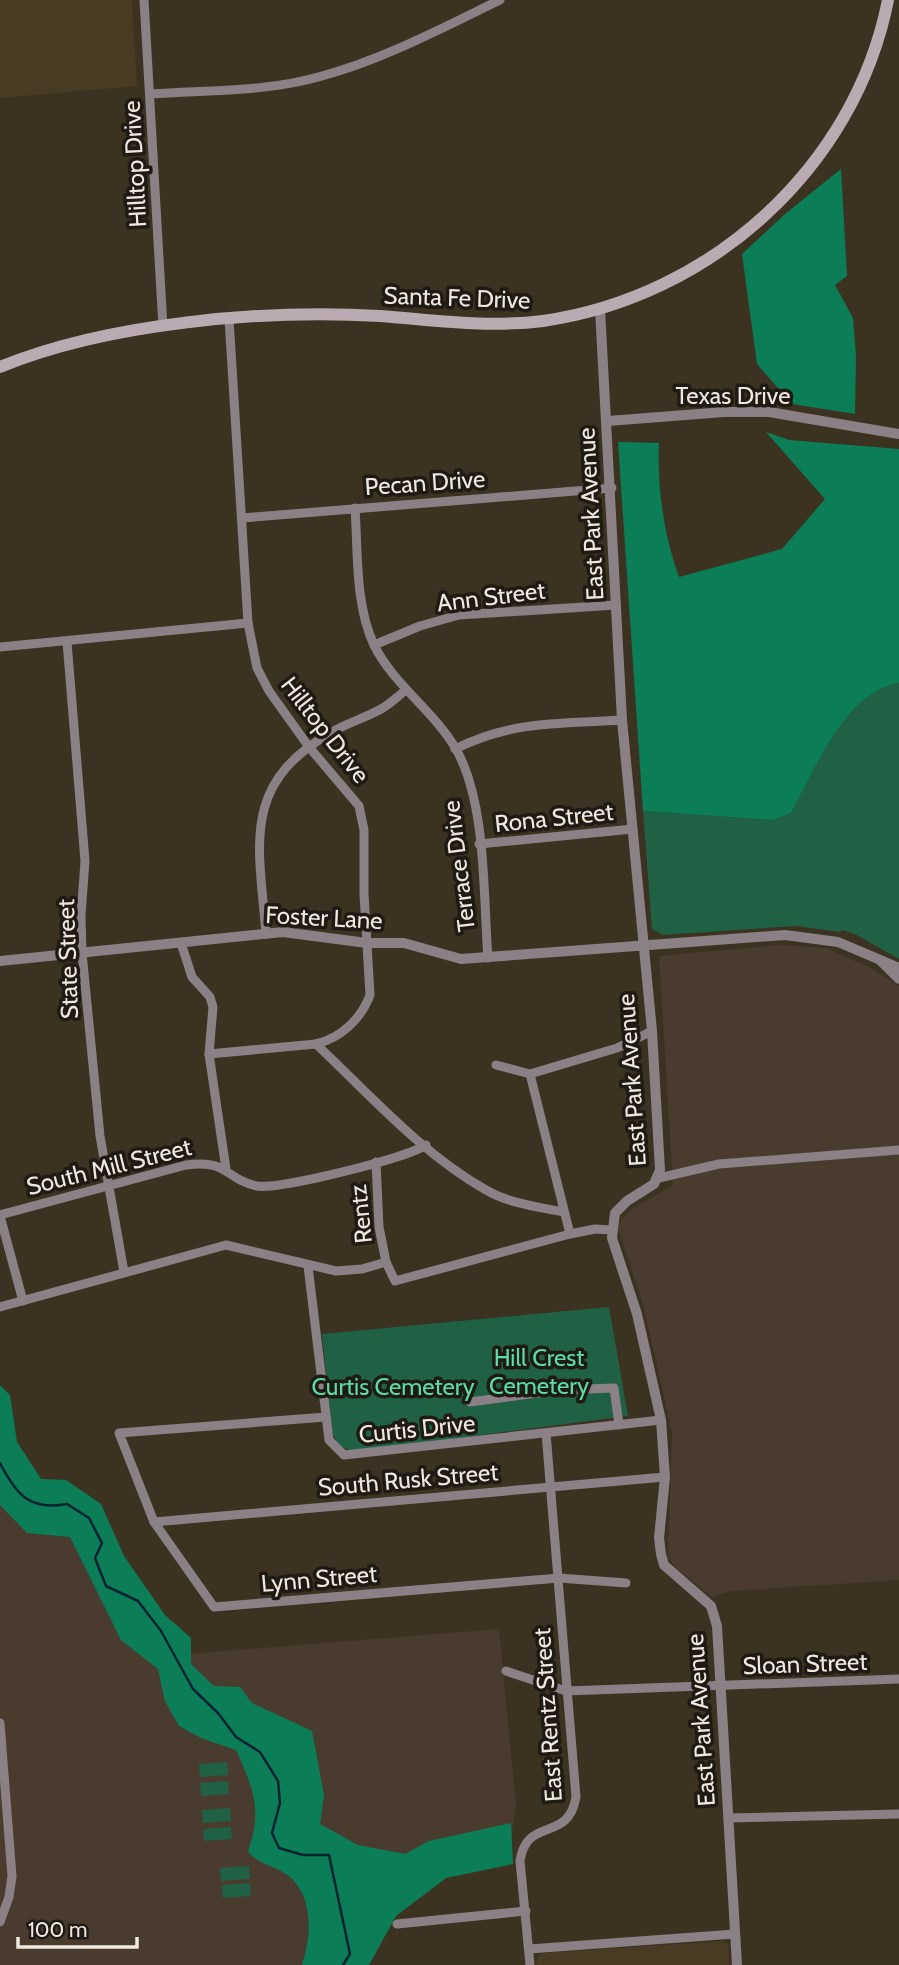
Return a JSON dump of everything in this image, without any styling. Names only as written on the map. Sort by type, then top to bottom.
[{"type":"main road","name":"Santa Fe Drive","points":[[0,367],[51,350],[163,327],[229,319],[333,315],[493,325],[541,321],[600,309],[631,298],[690,271],[733,242],[778,204],[817,158],[843,119],[874,52],[888,0]]},
{"type":"street","name":"Hilltop Drive","points":[[144,0],[163,327]]},
{"type":"street","points":[[151,94],[281,85],[320,77],[360,64],[500,0]]},
{"type":"street","name":"East Park Avenue","points":[[600,309],[612,488],[622,720],[652,1031],[659,1178],[620,1207],[615,1213],[611,1230],[637,1314],[661,1420],[665,1477],[659,1538],[661,1554],[669,1570],[710,1606],[717,1626],[737,1965]]},
{"type":"street","name":"Hilltop Drive","points":[[229,319],[248,623],[257,668],[268,691],[309,747],[359,806],[364,830],[366,943],[370,995],[364,1011],[336,1037],[316,1044]]},
{"type":"street","name":"Texas Drive","points":[[608,421],[769,412],[899,434]]},
{"type":"street","name":"Pecan Drive","points":[[242,518],[612,488]]},
{"type":"street","name":"Terrace Drive","points":[[355,508],[361,587],[374,645],[406,690],[455,749],[472,800],[479,845],[488,958]]},
{"type":"street","name":"Ann Street","points":[[374,645],[459,615],[616,605]]},
{"type":"street","points":[[0,647],[248,623]]},
{"type":"street","name":"State Street","points":[[67,642],[85,861],[81,915],[82,953],[108,1188],[124,1272]]},
{"type":"street","points":[[266,934],[260,814],[270,791],[289,765],[309,747],[332,731],[382,709],[406,690]]},
{"type":"street","points":[[455,749],[486,733],[510,727],[622,720]]},
{"type":"street","name":"Rona Street","points":[[479,845],[633,829]]},
{"type":"street","name":"Foster Lane","points":[[0,961],[266,934],[301,933],[366,943],[404,943],[461,959],[799,935],[854,947],[899,968]]},
{"type":"street","points":[[181,943],[192,977],[211,998],[209,1054],[226,1169]]},
{"type":"street","points":[[881,961],[899,979]]},
{"type":"street","points":[[496,1065],[530,1074],[617,1048],[652,1031]]},
{"type":"street","points":[[209,1054],[316,1044],[426,1145],[488,1192],[563,1212]]},
{"type":"street","points":[[530,1074],[570,1234]]},
{"type":"street","name":"South Mill Street","points":[[0,1216],[186,1165],[208,1162],[258,1186],[285,1185],[376,1162],[426,1145]]},
{"type":"street","points":[[659,1178],[719,1164],[899,1150]]},
{"type":"street","name":"Rentz","points":[[376,1162],[379,1227],[386,1262]]},
{"type":"street","points":[[0,1216],[23,1301]]},
{"type":"street","points":[[0,1307],[226,1245],[336,1271],[362,1269],[386,1262],[395,1281],[570,1234],[595,1229],[611,1230]]},
{"type":"street","points":[[308,1266],[326,1417]]},
{"type":"street","points":[[470,1402],[561,1390],[614,1388],[619,1424]]},
{"type":"street","name":"Curtis Drive","points":[[118,1433],[326,1417],[329,1440],[344,1454],[352,1456],[661,1420]]},
{"type":"street","name":"Lynn Street","points":[[118,1433],[154,1522],[214,1607],[559,1578],[626,1583]]},
{"type":"street","name":"East Rentz Street","points":[[530,1965],[520,1861],[523,1845],[529,1837],[566,1822],[573,1812],[576,1797],[547,1433]]},
{"type":"street","name":"South Rusk Street","points":[[154,1522],[665,1477]]},
{"type":"street","name":"Sloan Street","points":[[506,1671],[566,1690],[899,1679]]},
{"type":"street","points":[[0,1723],[12,1876],[9,1897],[0,1922]]},
{"type":"street","points":[[728,1818],[899,1814]]},
{"type":"street","points":[[397,1924],[526,1911]]},
{"type":"street","points":[[529,1949],[735,1934]]},
{"type":"shaded area","points":[[0,0],[132,0],[137,86],[0,98]]},
{"type":"shaded area","points":[[779,945],[826,948],[871,968],[899,986],[899,1580],[730,1591],[712,1597],[675,1567],[668,1557],[672,1432],[643,1304],[618,1228],[622,1218],[632,1209],[673,1185],[659,956]]},
{"type":"shaded area","points":[[0,1464],[188,1654],[499,1629],[516,1805],[510,1846],[405,1856],[340,1965],[0,1965]]},
{"type":"shaded area","points":[[723,1941],[728,1945],[729,1965],[536,1965],[538,1956],[543,1953]]},
{"type":"green space","points":[[841,169],[847,276],[835,285],[853,318],[856,356],[855,414],[792,404],[757,364],[742,254],[785,214]]},
{"type":"green space","points":[[766,432],[789,440],[899,449],[899,683],[880,689],[847,717],[821,755],[791,813],[773,820],[643,811],[618,442],[659,443],[663,511],[669,545],[679,577],[782,549],[825,499]]},
{"type":"green space","points":[[899,683],[899,959],[855,934],[842,930],[840,932],[796,926],[663,935],[652,929],[643,811],[773,820],[791,813],[821,755],[847,717],[880,689]]},
{"type":"green space","points":[[609,1307],[628,1416],[358,1451],[348,1450],[336,1441],[332,1432],[322,1334]]},
{"type":"green space","points":[[0,1385],[10,1395],[17,1442],[41,1479],[66,1480],[101,1504],[124,1556],[165,1615],[191,1638],[191,1664],[214,1686],[240,1687],[252,1703],[312,1731],[324,1795],[320,1824],[358,1845],[405,1854],[429,1841],[511,1823],[513,1864],[446,1878],[396,1916],[369,1965],[302,1965],[309,1928],[306,1904],[295,1882],[286,1874],[256,1859],[248,1851],[255,1823],[254,1799],[236,1750],[201,1738],[179,1726],[165,1701],[158,1669],[121,1640],[70,1537],[27,1533],[0,1505]]},
{"type":"green space","points":[[227,1762],[228,1775],[200,1777],[199,1764]]},
{"type":"green space","points":[[228,1781],[229,1794],[201,1796],[200,1783]]},
{"type":"green space","points":[[230,1808],[231,1821],[203,1823],[202,1810]]},
{"type":"green space","points":[[231,1827],[232,1839],[204,1841],[203,1829]]},
{"type":"green space","points":[[249,1866],[250,1879],[221,1881],[220,1868]]},
{"type":"green space","points":[[250,1883],[251,1896],[223,1898],[222,1885]]},
{"type":"waterway","points":[[0,1463],[25,1498],[43,1505],[67,1504],[89,1518],[102,1543],[95,1558],[106,1586],[138,1601],[161,1631],[193,1689],[218,1713],[236,1737],[260,1752],[278,1781],[280,1803],[272,1833],[279,1848],[303,1855],[329,1855],[350,1954],[343,1965]]},
{"type":"park label","name":"Hill Crest Cemetery","points":[[539,1372]]},
{"type":"park label","name":"Curtis Cemetery","points":[[393,1387]]}]
